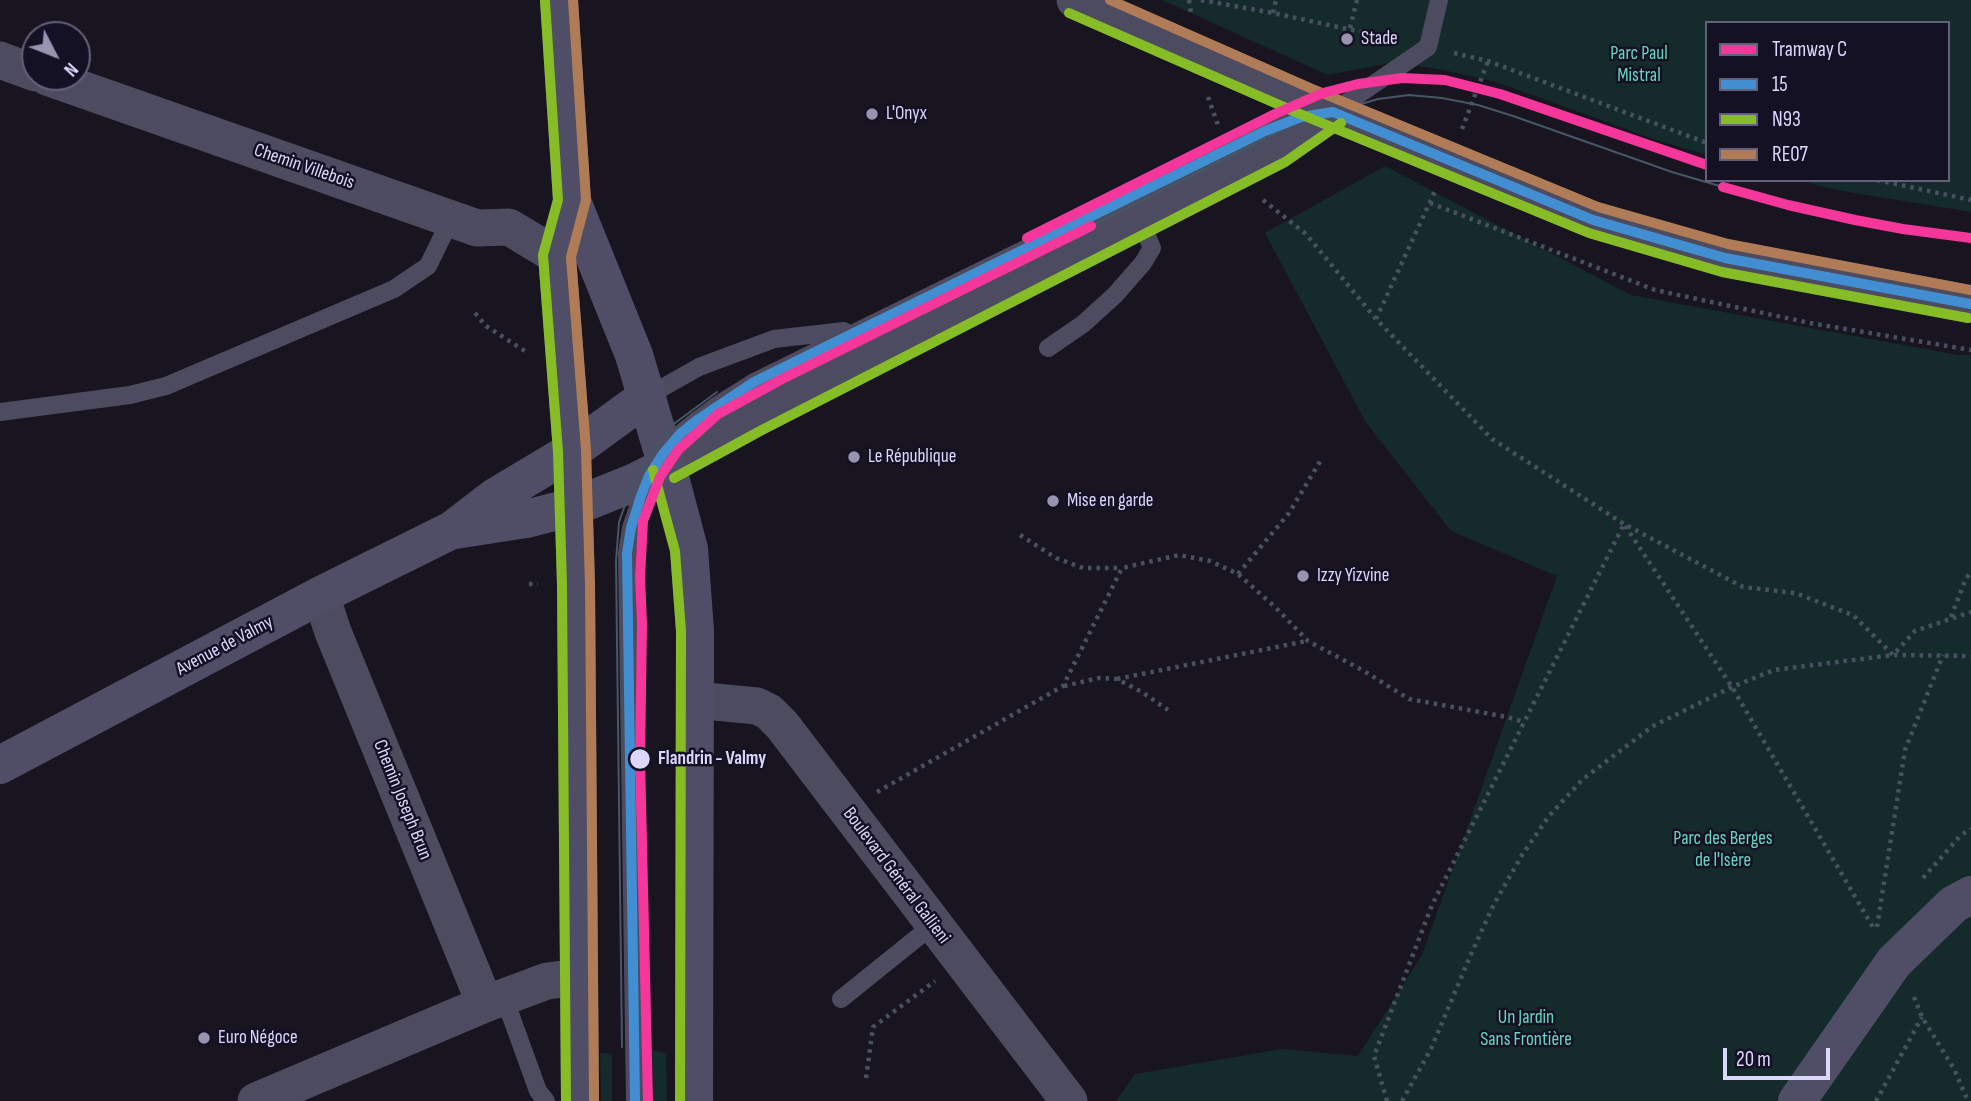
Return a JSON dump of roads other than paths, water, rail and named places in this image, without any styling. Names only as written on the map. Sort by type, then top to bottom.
[{"type":"main road","points":[[559,0],[572,201],[634,355],[660,465],[689,549],[695,631],[695,1101]]},
{"type":"main road","points":[[572,201],[557,256],[572,451],[576,585],[580,1101]]},
{"type":"main road","name":"Avenue de Valmy","points":[[0,765],[321,595],[452,530],[495,497],[572,451],[646,397]]},
{"type":"main road","name":"Avenue de Valmy","points":[[452,530],[526,519],[573,507],[660,465]]},
{"type":"main road","points":[[1797,1101],[1894,962],[1954,904],[1971,895]]},
{"type":"street","points":[[1075,0],[1333,112],[1593,220],[1725,258],[1971,304]]},
{"type":"street","points":[[0,60],[21,68]]},
{"type":"street","name":"Chemin Villebois","points":[[87,91],[477,228],[509,227],[557,256]]},
{"type":"street","name":"Avenue de Valmy","points":[[660,465],[1279,150],[1333,112]]},
{"type":"street","name":"Chemin Joseph Brun","points":[[321,595],[338,643],[495,1001]]},
{"type":"street","name":"Boulevard Général Gallieni","points":[[695,700],[757,706],[769,712],[782,725],[1069,1101]]},
{"type":"street","points":[[256,1101],[547,981],[579,977]]},
{"type":"lane","points":[[858,329],[1265,131],[1301,117],[1333,112],[1428,47],[1439,0]]},
{"type":"lane","points":[[0,412],[130,395],[166,386],[394,289],[428,266],[451,219]]},
{"type":"lane","points":[[1048,348],[1091,317],[1143,263],[1153,248],[1140,220]]},
{"type":"lane","name":"Avenue de Valmy","points":[[646,397],[699,366],[774,339],[858,329]]},
{"type":"lane","name":"Avenue de Valmy","points":[[660,465],[680,434],[719,404],[754,382],[858,329]]},
{"type":"lane","points":[[635,1101],[627,553],[631,528],[660,465]]},
{"type":"lane","points":[[841,999],[933,925]]},
{"type":"lane","name":"Chemin Joseph Brun","points":[[495,1001],[538,1091],[546,1101]]},
{"type":"tram line","name":"C","points":[[1027,238],[1277,113],[1323,93],[1358,84],[1402,78],[1445,80],[1500,94],[1705,164]]},
{"type":"tram line","points":[[1091,226],[1294,124],[1378,99],[1409,95],[1478,105],[1705,182]]},
{"type":"tram line","points":[[1706,182],[1723,187]]},
{"type":"tram line","name":"C","points":[[1723,187],[1855,220],[1971,238]]},
{"type":"tram line","name":"C","points":[[648,1101],[640,759],[640,577],[643,521],[660,477],[678,450],[718,414],[782,379],[1091,226]]},
{"type":"tram line","points":[[622,1047],[616,561],[619,522],[633,483],[653,448],[675,423],[717,392]]},
{"type":"place","name":"Stade","points":[[1347,39]]},
{"type":"place","name":"L'Onyx","points":[[872,114]]},
{"type":"place","name":"Le République","points":[[854,457]]},
{"type":"place","name":"Mise en garde","points":[[1053,501]]},
{"type":"place","name":"Izzy Yizvine","points":[[1303,576]]},
{"type":"place","name":"Flandrin - Valmy","points":[[640,759]]},
{"type":"place","name":"Euro Négoce","points":[[204,1038]]},
{"type":"park label","name":"Parc Paul Mistral","points":[[1639,65]]},
{"type":"park label","name":"Parc des Berges de l'Isère","points":[[1723,850]]},
{"type":"park label","name":"Un Jardin Sans Frontière","points":[[1526,1029]]}]
